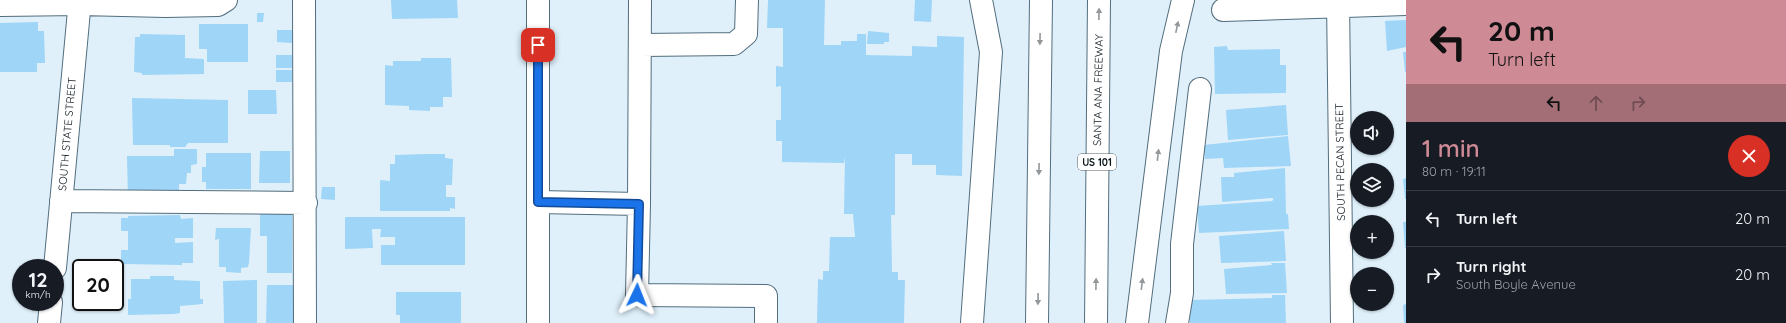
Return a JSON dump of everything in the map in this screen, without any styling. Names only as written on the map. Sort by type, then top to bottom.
[{"type":"main road","points":[[0,5],[80,2],[166,6],[218,5],[226,0]]},
{"type":"main road","points":[[304,0],[306,203],[305,323]]},
{"type":"main road","points":[[538,0],[538,323]]},
{"type":"main road","points":[[640,0],[641,45],[637,295],[766,296],[766,323]]},
{"type":"main road","points":[[641,45],[734,44],[746,34],[747,0]]},
{"type":"main road","points":[[972,323],[991,52],[981,0]]},
{"type":"main road","points":[[1037,323],[1041,0]]},
{"type":"main road","name":"SANTA ANA FREEWAY","points":[[1096,323],[1099,0]]},
{"type":"main road","points":[[1137,323],[1171,51],[1183,0]]},
{"type":"main road","name":"SOUTH STATE STREET","points":[[56,259],[80,2]]},
{"type":"main road","points":[[1223,10],[1338,3],[1406,4]]},
{"type":"main road","name":"SOUTH PECAN STREET","points":[[1338,3],[1342,323]]},
{"type":"main road","points":[[1177,323],[1182,293],[1182,244],[1200,90]]},
{"type":"main road","points":[[61,201],[306,203]]},
{"type":"main road","points":[[538,202],[639,204]]},
{"type":"main road","points":[[49,323],[50,311]]},
{"type":"building","points":[[391,0],[457,0],[458,18],[392,19]]},
{"type":"building","points":[[768,0],[825,0],[824,45],[841,45],[841,41],[857,41],[857,34],[866,34],[866,55],[912,56],[912,46],[937,47],[937,36],[964,37],[962,176],[936,175],[936,165],[912,165],[912,154],[895,154],[895,215],[891,215],[892,272],[898,272],[898,280],[905,280],[904,323],[817,323],[818,279],[823,280],[823,271],[829,271],[830,237],[855,237],[853,214],[844,214],[845,156],[844,163],[782,162],[782,141],[776,141],[776,120],[781,120],[781,86],[776,87],[776,66],[783,67],[783,28],[767,28]]},
{"type":"building","points":[[915,0],[932,0],[931,22],[914,21]]},
{"type":"building","points":[[257,13],[264,13],[263,22],[257,22]]},
{"type":"building","points":[[1406,20],[1406,47],[1387,51],[1385,21]]},
{"type":"building","points":[[38,22],[38,31],[44,31],[45,63],[37,63],[37,72],[0,72],[0,23]]},
{"type":"building","points":[[199,24],[248,24],[248,62],[207,62],[207,49],[199,49]]},
{"type":"building","points":[[277,30],[292,30],[292,43],[277,42]]},
{"type":"building","points":[[868,31],[889,33],[889,42],[884,42],[884,44],[867,44]]},
{"type":"building","points":[[140,34],[185,35],[185,58],[204,59],[204,74],[142,75],[142,73],[134,72],[135,37],[140,37]]},
{"type":"building","points":[[1227,46],[1228,50],[1280,49],[1280,65],[1286,65],[1286,93],[1215,94],[1214,47]]},
{"type":"building","points":[[1403,52],[1406,52],[1406,72],[1405,72]]},
{"type":"building","points":[[276,55],[292,55],[292,68],[276,68]]},
{"type":"building","points":[[421,58],[451,58],[452,97],[443,97],[443,107],[430,107],[430,111],[409,110],[409,106],[385,105],[385,65],[393,66],[393,61],[421,61]]},
{"type":"building","points":[[276,70],[292,70],[292,82],[276,82]]},
{"type":"building","points":[[248,90],[276,90],[277,114],[248,114]]},
{"type":"building","points":[[132,98],[228,100],[228,143],[188,143],[185,147],[170,147],[170,145],[133,145]]},
{"type":"building","points":[[1286,105],[1288,135],[1228,140],[1226,110]]},
{"type":"building","points":[[1288,136],[1291,166],[1224,168],[1223,158],[1205,159],[1204,145]]},
{"type":"building","points":[[174,149],[197,149],[197,164],[191,165],[191,173],[187,173],[186,184],[179,184],[179,199],[128,199],[127,156],[174,156]]},
{"type":"building","points":[[260,151],[290,151],[290,183],[259,183]]},
{"type":"building","points":[[206,153],[251,153],[251,189],[206,189],[206,182],[202,182],[202,167],[206,167]]},
{"type":"building","points":[[445,154],[445,158],[453,159],[452,185],[446,185],[446,197],[455,197],[455,209],[450,208],[450,211],[380,211],[380,180],[390,181],[390,164],[395,164],[395,155]]},
{"type":"building","points":[[1285,168],[1286,214],[1288,214],[1289,229],[1199,233],[1197,206],[1273,200],[1273,198],[1222,202],[1221,177],[1234,177],[1234,173]]},
{"type":"building","points":[[1406,178],[1406,199],[1405,199],[1403,179]]},
{"type":"building","points":[[322,187],[335,187],[335,200],[321,199]]},
{"type":"building","points":[[260,212],[292,212],[292,273],[267,273],[267,236],[260,236]]},
{"type":"building","points":[[180,215],[181,219],[193,218],[193,238],[175,238],[175,243],[193,242],[193,263],[182,263],[182,265],[124,264],[124,259],[121,259],[121,250],[128,250],[128,231],[121,231],[121,218],[128,218],[128,216]]},
{"type":"building","points":[[345,217],[465,217],[465,265],[381,265],[381,245],[395,245],[395,237],[380,237],[381,229],[372,229],[373,248],[345,249]]},
{"type":"building","points":[[1403,222],[1406,222],[1406,248],[1405,248]]},
{"type":"building","points":[[216,228],[251,228],[249,263],[248,267],[241,268],[241,273],[226,272],[226,267],[219,267],[219,239],[215,240]]},
{"type":"building","points":[[1284,231],[1286,261],[1221,263],[1219,236]]},
{"type":"building","points":[[1271,263],[1285,263],[1287,293],[1226,294],[1224,269],[1272,265]]},
{"type":"building","points":[[150,276],[174,276],[174,280],[200,281],[200,299],[203,299],[203,304],[180,306],[180,313],[174,314],[128,315],[128,299],[131,299],[131,279],[150,279]]},
{"type":"building","points":[[257,280],[257,323],[224,323],[223,281]]},
{"type":"building","points":[[267,285],[293,285],[293,323],[266,323]]},
{"type":"building","points":[[396,292],[461,292],[461,323],[400,323],[400,315],[396,315]]},
{"type":"building","points":[[1272,295],[1285,295],[1286,323],[1190,323],[1189,300],[1272,298]]},
{"type":"building","points":[[1406,304],[1406,323],[1404,323],[1403,305]]},
{"type":"route","points":[[538,45],[538,202],[639,204],[637,295]]}]
